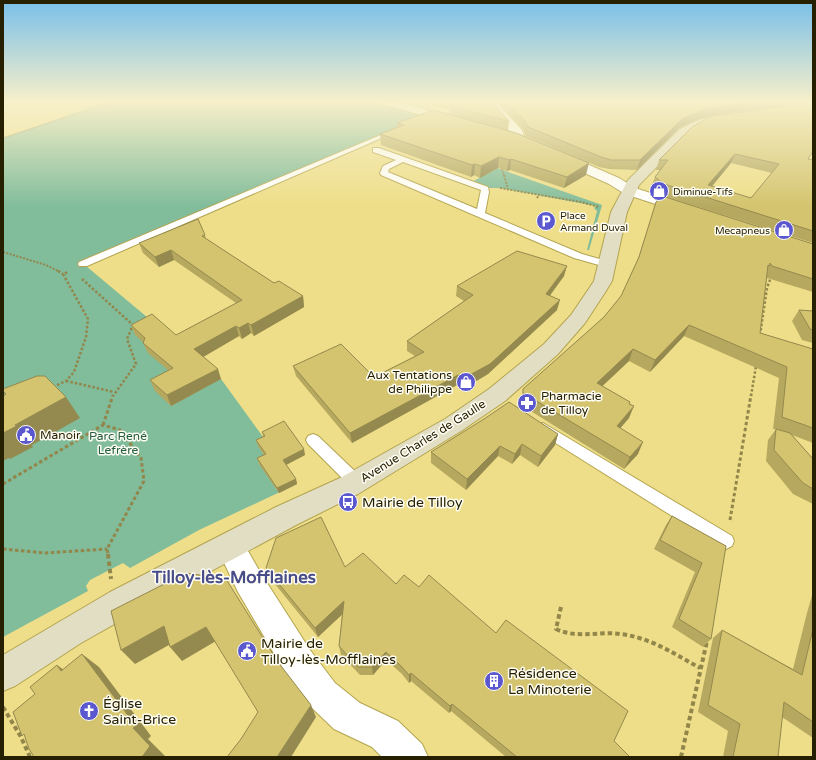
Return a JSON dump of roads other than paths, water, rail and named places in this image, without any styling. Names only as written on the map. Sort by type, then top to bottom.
[{"type":"street","points":[[510,136],[524,141],[521,136]]},
{"type":"street","name":"Avenue Charles de Gaulle","points":[[3,674],[70,632],[230,546],[356,482],[453,425],[502,400],[578,319],[603,281],[619,212],[630,191],[632,183],[679,136]]},
{"type":"street","points":[[546,150],[614,181],[630,191],[697,212]]},
{"type":"street","points":[[230,546],[249,582],[298,662],[323,695],[347,716],[385,734],[409,757]]},
{"type":"lane","points":[[83,264],[383,136]]},
{"type":"lane","points":[[376,150],[483,188],[486,193],[480,206],[481,213]]},
{"type":"lane","points":[[401,160],[386,168],[384,173],[468,210],[481,213],[578,256],[606,264]]},
{"type":"lane","points":[[530,420],[726,541]]},
{"type":"lane","points":[[313,440],[356,482]]},
{"type":"place","name":"Diminue-Tifs","points":[[659,191]]},
{"type":"place","name":"Place Armand Duval","points":[[546,221]]},
{"type":"place","name":"Mecapneus","points":[[784,230]]},
{"type":"place","name":"Aux Tentations de Philippe","points":[[466,382]]},
{"type":"place","name":"Pharmacie de Tilloy","points":[[527,403]]},
{"type":"place","name":"Manoir","points":[[26,435]]},
{"type":"place","name":"Mairie de Tilloy","points":[[348,502]]},
{"type":"place","name":"Mairie de Tilloy-lès-Mofflaines","points":[[247,651]]},
{"type":"place","name":"Résidence La Minoterie","points":[[494,681]]},
{"type":"place","name":"Église Saint-Brice","points":[[89,711]]},
{"type":"district","name":"Tilloy-lès-Mofflaines","points":[[234,577]]},
{"type":"park label","name":"Parc René Lefrère","points":[[118,443]]}]
